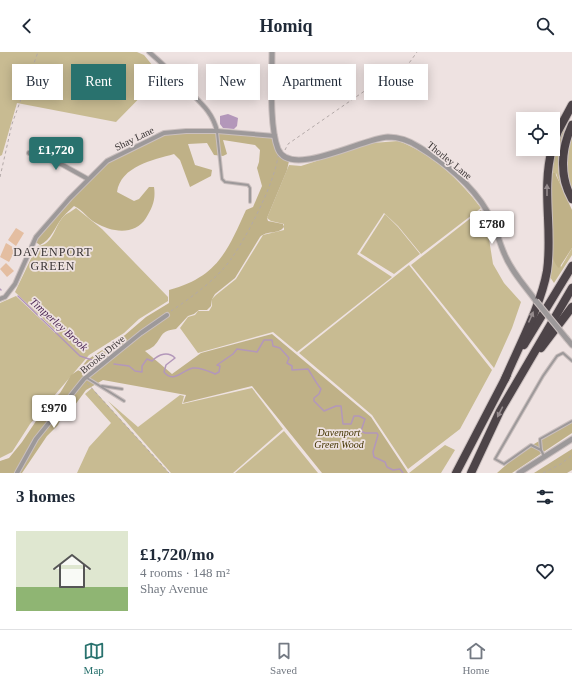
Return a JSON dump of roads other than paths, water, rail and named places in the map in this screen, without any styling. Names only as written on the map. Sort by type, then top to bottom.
[{"type":"highway","points":[[560,127],[572,105]]},
{"type":"highway","points":[[572,125],[566,142],[563,160],[564,178],[572,199]]},
{"type":"highway","points":[[505,379],[540,296],[547,270],[548,246],[546,181],[551,156]]},
{"type":"highway","points":[[456,473],[505,379],[572,266]]},
{"type":"highway","points":[[471,473],[500,411],[518,378],[572,288]]},
{"type":"highway","points":[[518,378],[572,307]]},
{"type":"street","points":[[149,52],[204,104],[217,131]]},
{"type":"street","points":[[272,52],[272,93],[275,136]]},
{"type":"street","name":"Shay Lane","points":[[0,299],[5,297],[15,284],[36,238],[88,179],[107,161],[164,133],[186,130],[275,136]]},
{"type":"street","name":"Thorley Lane","points":[[275,136],[278,150],[282,156],[294,161],[312,159],[368,141],[386,137],[402,139],[414,144],[460,178],[476,194],[492,221],[506,258],[524,285],[566,340],[572,345]]},
{"type":"street","points":[[29,153],[61,164],[88,179]]},
{"type":"street","name":"Brooks Drive","points":[[17,473],[36,439],[85,378],[141,332],[167,315]]},
{"type":"street","points":[[519,473],[572,439]]},
{"type":"lane","points":[[217,131],[222,179],[225,182],[248,185],[250,188],[250,202]]},
{"type":"lane","points":[[541,450],[531,445],[504,464],[495,459],[543,376],[557,356],[563,353],[572,361]]},
{"type":"lane","points":[[85,378],[101,386],[124,401]]},
{"type":"lane","points":[[101,386],[122,389]]},
{"type":"lane","points":[[544,456],[541,450],[540,439],[572,421]]},
{"type":"waterway","name":"Timperley Brook","points":[[18,296],[80,356],[92,360]]},
{"type":"waterway","name":"Timperley Brook","points":[[114,364],[129,366],[135,371],[142,372],[142,366],[147,359],[152,361],[161,355],[166,354],[175,358],[166,365],[164,372],[171,377],[175,377],[193,368],[199,368],[215,374],[219,372],[220,366],[217,365],[233,354],[237,349],[257,352],[264,340],[272,340],[273,346],[280,348],[289,358],[287,363],[292,366],[292,370],[308,369],[321,389],[319,394],[314,398],[314,401],[324,411],[336,406],[341,406],[343,424],[351,424],[354,416],[359,416],[365,419],[361,431],[365,433],[377,433],[378,435],[373,452],[374,457],[385,462],[387,467],[393,470],[400,469],[403,473]]},
{"type":"district","name":"DAVENPORT GREEN","points":[[53,259]]},
{"type":"park label","name":"Davenport Green Wood","points":[[339,438]]}]
